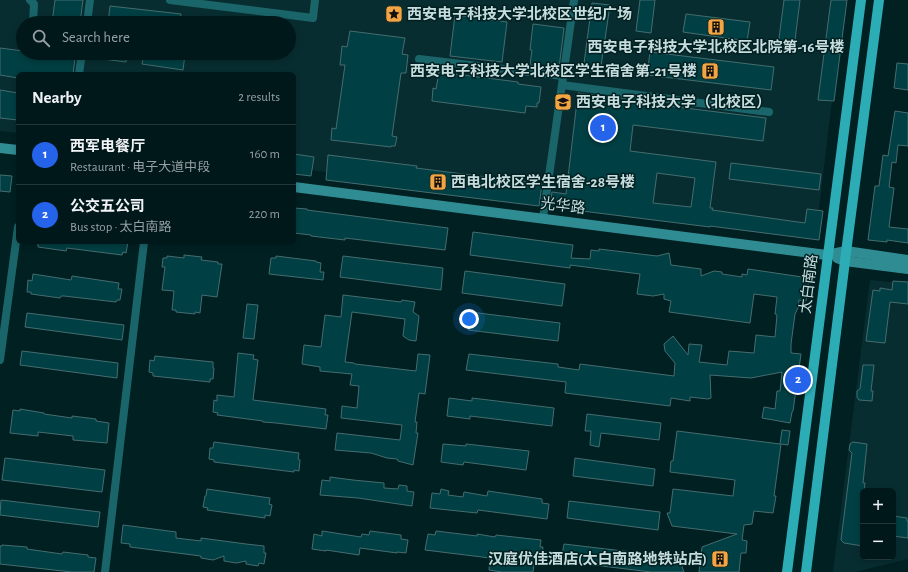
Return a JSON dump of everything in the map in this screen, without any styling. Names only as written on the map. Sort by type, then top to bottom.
[{"type":"main road","name":"太白南路","points":[[787,572],[861,0]]},
{"type":"main road","points":[[806,572],[879,0]]},
{"type":"street","points":[[30,0],[34,4],[33,16]]},
{"type":"street","points":[[88,16],[90,0]]},
{"type":"street","points":[[170,0],[313,18],[315,0]]},
{"type":"street","points":[[543,218],[574,0]]},
{"type":"street","points":[[419,59],[563,76]]},
{"type":"street","points":[[79,72],[81,60]]},
{"type":"street","points":[[562,85],[770,112]]},
{"type":"street","points":[[0,148],[16,150]]},
{"type":"street","name":"光华路","points":[[296,187],[828,255],[908,260]]},
{"type":"street","points":[[0,360],[16,242]]},
{"type":"street","points":[[105,572],[144,244]]},
{"type":"street","name":"光华路","points":[[846,256],[908,269]]},
{"type":"shaded area","name":"西安电子科技大学（北校区）","points":[[0,0],[844,0],[816,234],[296,168],[296,72],[16,72],[16,133],[0,131]]},
{"type":"shaded area","points":[[870,280],[908,284],[908,559],[855,572],[833,572]]},
{"type":"building","points":[[55,0],[83,0],[81,16],[53,16]]},
{"type":"building","points":[[640,0],[655,0],[651,33],[636,31]]},
{"type":"building","points":[[784,0],[800,0],[794,48],[778,46]]},
{"type":"building","points":[[831,0],[847,0],[834,101],[818,100]]},
{"type":"building","points":[[592,3],[610,5],[600,73],[583,71]]},
{"type":"building","points":[[110,6],[181,14],[181,16],[109,16]]},
{"type":"building","name":"西安电子科技大学北校区北院第-16号楼","points":[[686,14],[750,22],[747,41],[683,32]]},
{"type":"building","points":[[455,15],[507,22],[502,62],[450,56]]},
{"type":"building","points":[[533,24],[564,28],[559,68],[530,65]]},
{"type":"building","points":[[350,31],[405,38],[402,54],[408,55],[406,73],[401,73],[392,136],[397,137],[395,146],[391,147],[331,140],[332,128],[336,129],[345,65],[340,65],[342,46],[347,47]]},
{"type":"building","points":[[0,48],[16,50],[16,60],[75,60],[73,72],[16,72],[16,78],[0,75]]},
{"type":"building","name":"西安电子科技大学北校区学生宿舍第-21号楼","points":[[650,52],[774,67],[771,90],[647,75]]},
{"type":"building","points":[[110,60],[126,60],[126,62]]},
{"type":"building","points":[[143,60],[184,60],[183,70],[142,64]]},
{"type":"building","points":[[897,63],[908,64],[908,90],[894,88]]},
{"type":"building","points":[[439,72],[518,82],[518,84],[541,87],[539,103],[537,103],[537,107],[526,106],[525,113],[432,101],[433,88],[436,89]]},
{"type":"building","points":[[0,90],[16,93],[16,120],[0,118]]},
{"type":"building","points":[[578,93],[636,100],[636,102],[766,118],[763,141],[633,125],[630,151],[716,162],[710,208],[713,208],[712,210],[805,223],[807,209],[823,211],[819,240],[550,207],[552,192],[566,194]],"holes":[[[657,173],[695,178],[691,207],[653,203]]]},
{"type":"building","points":[[895,111],[908,113],[908,146],[898,145],[896,163],[892,162],[889,187],[894,188],[889,227],[908,229],[908,243],[887,240],[887,242],[868,240],[875,186],[879,186],[883,155],[888,156]]},
{"type":"building","points":[[296,154],[314,157],[311,176],[296,174]]},
{"type":"building","name":"西电北校区学生宿舍-28号楼","points":[[328,155],[542,184],[539,206],[326,180]]},
{"type":"building","points":[[731,163],[821,174],[819,190],[729,179]]},
{"type":"building","points":[[0,175],[12,176],[10,192],[0,191]]},
{"type":"building","points":[[296,208],[448,228],[445,250],[296,233]]},
{"type":"building","points":[[473,232],[573,245],[571,258],[590,259],[591,250],[599,251],[599,249],[657,256],[669,253],[671,265],[701,269],[701,276],[714,271],[722,272],[722,274],[742,277],[742,274],[747,275],[748,269],[809,278],[806,301],[799,300],[798,308],[795,314],[791,344],[791,353],[801,354],[790,423],[762,418],[764,407],[775,409],[777,391],[780,391],[782,372],[751,378],[710,375],[711,398],[690,397],[690,401],[671,398],[670,406],[565,393],[566,382],[466,370],[469,354],[558,364],[558,367],[579,370],[580,364],[674,376],[675,363],[665,351],[664,344],[673,336],[688,355],[689,344],[702,345],[699,362],[727,365],[729,351],[754,353],[756,335],[775,337],[777,315],[775,314],[777,297],[754,294],[750,323],[669,312],[671,301],[664,299],[664,294],[653,296],[637,294],[640,274],[570,265],[570,268],[470,255]]},
{"type":"building","points":[[38,244],[128,244],[126,253],[123,252],[122,255],[67,248],[66,251],[38,247]]},
{"type":"building","points":[[184,255],[202,257],[201,260],[218,262],[218,264],[222,264],[217,297],[202,295],[200,313],[195,312],[195,314],[176,312],[176,310],[172,310],[174,291],[162,290],[165,267],[162,267],[163,258],[167,258],[167,256],[184,258]]},
{"type":"building","points":[[276,256],[316,261],[321,263],[320,272],[324,272],[323,280],[269,274],[271,258],[276,258]]},
{"type":"building","points":[[343,256],[443,268],[441,290],[340,277]]},
{"type":"building","points":[[465,271],[565,284],[562,306],[462,293]]},
{"type":"building","points":[[33,274],[71,280],[72,276],[119,283],[118,289],[122,289],[120,300],[117,300],[116,302],[64,296],[61,296],[60,298],[31,294],[31,292],[27,292],[28,280],[32,281]]},
{"type":"building","points":[[893,281],[908,282],[908,304],[890,302],[885,343],[866,341],[873,290],[880,291],[880,288],[892,290]]},
{"type":"building","points":[[343,295],[401,302],[402,300],[415,302],[413,312],[419,316],[416,341],[409,340],[403,336],[405,319],[352,312],[345,362],[416,371],[418,354],[430,355],[425,394],[419,393],[415,422],[417,422],[416,433],[418,433],[413,465],[398,461],[397,459],[387,458],[371,453],[335,450],[337,433],[400,440],[402,425],[341,418],[342,406],[357,408],[359,386],[350,385],[352,374],[320,371],[320,367],[302,364],[304,345],[321,347],[325,315],[341,317]]},
{"type":"building","points":[[247,304],[258,305],[254,339],[243,338]]},
{"type":"building","points":[[470,312],[560,323],[558,341],[468,330]]},
{"type":"building","points":[[27,313],[124,325],[122,340],[25,327]]},
{"type":"building","points":[[22,351],[118,363],[117,378],[20,365]]},
{"type":"building","points":[[238,353],[254,355],[253,359],[258,360],[253,400],[326,409],[325,415],[328,415],[326,429],[263,422],[217,415],[218,413],[213,412],[214,400],[217,401],[217,395],[234,397]]},
{"type":"building","points":[[155,356],[213,362],[213,379],[210,379],[210,382],[153,376],[153,373],[149,372],[150,360],[154,361]]},
{"type":"building","points":[[863,365],[874,365],[871,391],[873,391],[872,401],[859,400],[857,397],[857,391],[860,389]]},
{"type":"building","points":[[449,398],[472,401],[472,398],[554,408],[552,426],[470,416],[470,419],[447,416]]},
{"type":"building","points":[[20,409],[72,418],[72,416],[96,419],[96,421],[109,423],[107,443],[73,440],[73,436],[38,432],[38,436],[10,433],[13,410],[20,411]]},
{"type":"building","points":[[587,414],[661,423],[659,440],[601,433],[599,447],[590,445],[591,431],[585,431]]},
{"type":"building","points":[[782,430],[790,431],[788,445],[781,444],[773,513],[754,511],[752,524],[744,525],[742,540],[747,541],[746,553],[741,553],[739,572],[699,572],[702,547],[737,534],[672,526],[667,513],[670,513],[673,489],[733,496],[735,480],[670,472],[677,431],[780,444]]},
{"type":"building","points":[[214,442],[299,453],[299,471],[294,470],[294,472],[214,462],[214,460],[209,459],[210,448],[213,448]]},
{"type":"building","points":[[853,442],[867,444],[863,483],[865,483],[864,488],[860,488],[860,546],[844,543],[841,540],[852,453],[849,450],[850,444]]},
{"type":"building","points":[[443,444],[466,446],[466,444],[529,451],[526,470],[464,462],[463,465],[441,462]]},
{"type":"building","points":[[5,458],[105,470],[102,492],[2,480]]},
{"type":"building","points":[[575,458],[655,469],[653,486],[573,476]]},
{"type":"building","points":[[330,477],[384,483],[384,488],[398,489],[399,485],[407,486],[407,491],[414,492],[412,506],[358,498],[320,495],[322,480],[330,481]]},
{"type":"building","points":[[207,489],[270,498],[269,504],[272,505],[270,516],[265,515],[265,518],[207,510],[208,508],[203,507]]},
{"type":"building","points":[[441,489],[449,491],[448,495],[463,497],[464,492],[487,496],[488,491],[542,499],[542,503],[549,504],[547,519],[478,510],[477,513],[430,508],[432,493],[440,494]]},
{"type":"building","points":[[1,500],[100,512],[98,527],[0,515]]},
{"type":"building","points":[[569,501],[660,512],[658,530],[567,518]]},
{"type":"building","points":[[896,516],[907,518],[908,538],[896,536]]},
{"type":"building","points":[[123,525],[176,532],[176,538],[201,541],[201,538],[264,546],[264,553],[266,553],[264,564],[259,563],[258,566],[246,564],[246,561],[236,563],[224,561],[224,556],[213,560],[201,558],[201,556],[130,547],[130,544],[121,543]]},
{"type":"building","points":[[322,531],[361,537],[362,534],[369,535],[370,531],[401,535],[401,539],[408,540],[406,553],[360,548],[359,555],[312,549],[314,534],[322,536]]},
{"type":"building","points":[[436,531],[477,536],[477,534],[495,537],[496,535],[541,540],[540,547],[543,547],[542,558],[535,558],[533,572],[502,572],[489,570],[490,558],[425,550],[428,534],[435,535]]},
{"type":"building","points":[[564,544],[657,555],[656,561],[678,556],[684,572],[651,572],[561,561]]},
{"type":"building","points":[[0,546],[27,547],[27,549],[62,554],[63,552],[88,555],[88,557],[96,558],[94,572],[72,572],[0,564]]},
{"type":"place","name":"西安电子科技大学北校区世纪广场","points":[[394,14]]},
{"type":"place","name":"西安电子科技大学北校区北院第-16号楼","points":[[716,27]]},
{"type":"place","name":"西安电子科技大学北校区学生宿舍第-21号楼","points":[[710,71]]},
{"type":"place","name":"西安电子科技大学（北校区）","points":[[563,102]]},
{"type":"place","name":"西军电餐厅","points":[[603,128]]},
{"type":"place","name":"西电北校区学生宿舍-28号楼","points":[[438,182]]},
{"type":"place","name":"公交五公司","points":[[798,380]]},
{"type":"place","name":"汉庭优佳酒店(太白南路地铁站店)","points":[[720,559]]}]
